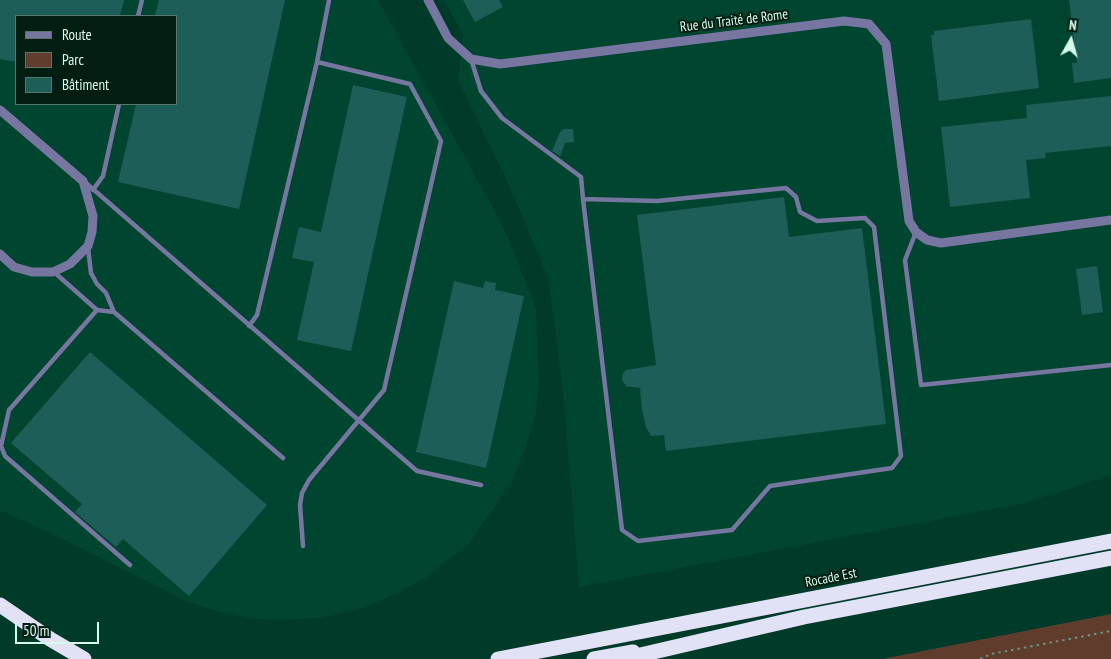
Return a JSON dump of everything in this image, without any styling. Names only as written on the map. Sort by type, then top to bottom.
[{"type":"highway","name":"Rocade Est","points":[[498,659],[1111,541]]},
{"type":"highway","points":[[623,659],[804,618],[1111,558]]},
{"type":"highway","points":[[0,605],[50,639],[84,659]]},
{"type":"highway","points":[[594,659],[748,630]]},
{"type":"street","points":[[428,0],[448,38],[471,59]]},
{"type":"street","name":"Rue du Traité de Rome","points":[[471,59],[500,64],[844,20],[869,24],[886,44],[909,221],[916,232]]},
{"type":"street","points":[[0,110],[83,181],[93,216],[92,232],[88,246],[70,264],[53,272],[32,272],[14,267],[0,254]]},
{"type":"street","points":[[916,232],[927,240],[941,243],[1111,220]]},
{"type":"lane","points":[[138,15],[142,0]]},
{"type":"lane","points":[[249,326],[257,315],[317,62],[329,0]]},
{"type":"lane","points":[[471,59],[482,90],[502,118],[581,177],[583,198],[622,530],[638,541],[732,530],[770,486],[892,468],[900,456],[874,227],[865,218],[817,221],[800,212],[796,197],[786,188],[657,201],[583,198]]},
{"type":"lane","points":[[303,546],[300,505],[302,493],[309,480],[384,390],[441,140],[410,84],[317,62]]},
{"type":"lane","points":[[93,190],[103,176],[119,105]]},
{"type":"lane","points":[[83,181],[417,471],[481,485]]},
{"type":"lane","points":[[916,232],[905,260],[921,385],[1111,365]]},
{"type":"lane","points":[[88,246],[91,273],[97,284],[106,293],[114,312],[283,458]]},
{"type":"lane","points":[[53,272],[97,310],[114,312]]},
{"type":"lane","points":[[97,310],[9,410],[1,446],[5,456],[130,566]]},
{"type":"path","points":[[980,659],[991,654],[1111,631]]},
{"type":"shaded area","points":[[0,0],[378,0],[503,226],[536,308],[539,383],[536,413],[525,450],[511,483],[468,545],[425,578],[363,608],[318,618],[254,619],[220,612],[188,602],[75,545],[0,510]]},
{"type":"shaded area","points":[[444,0],[1111,0],[1111,475],[1025,503],[579,587],[563,390],[548,278],[508,183],[458,80],[463,35]]},
{"type":"green space","points":[[1111,614],[1111,659],[882,659]]},
{"type":"building","points":[[0,0],[124,0],[120,15],[15,15],[15,62],[0,59]]},
{"type":"building","points":[[159,0],[285,0],[239,209],[118,182],[136,105],[178,105],[178,15],[155,15]]},
{"type":"building","points":[[463,0],[499,0],[503,7],[475,22]]},
{"type":"building","points":[[1069,0],[1111,0],[1111,78],[1074,83],[1072,63],[1077,63]]},
{"type":"building","points":[[1031,19],[1039,88],[939,101],[931,35],[934,35],[934,31]]},
{"type":"building","points":[[353,85],[407,97],[351,351],[297,340],[314,262],[292,258],[299,227],[321,232]]},
{"type":"building","points":[[1111,96],[1111,146],[1045,153],[1046,158],[1026,160],[1030,198],[950,207],[941,127],[1027,118],[1026,105]]},
{"type":"building","points":[[564,129],[573,129],[574,142],[565,143],[560,156],[552,151],[560,132]]},
{"type":"building","points":[[784,197],[789,237],[862,228],[886,424],[666,451],[664,435],[651,436],[646,427],[640,388],[626,386],[622,380],[623,373],[626,370],[656,365],[637,215]]},
{"type":"building","points":[[1097,266],[1103,312],[1082,315],[1076,269]]},
{"type":"building","points":[[454,281],[483,288],[485,281],[496,283],[495,290],[524,296],[486,468],[416,452]]},
{"type":"building","points":[[90,352],[267,505],[189,596],[123,539],[116,547],[75,512],[82,504],[11,443]]}]
